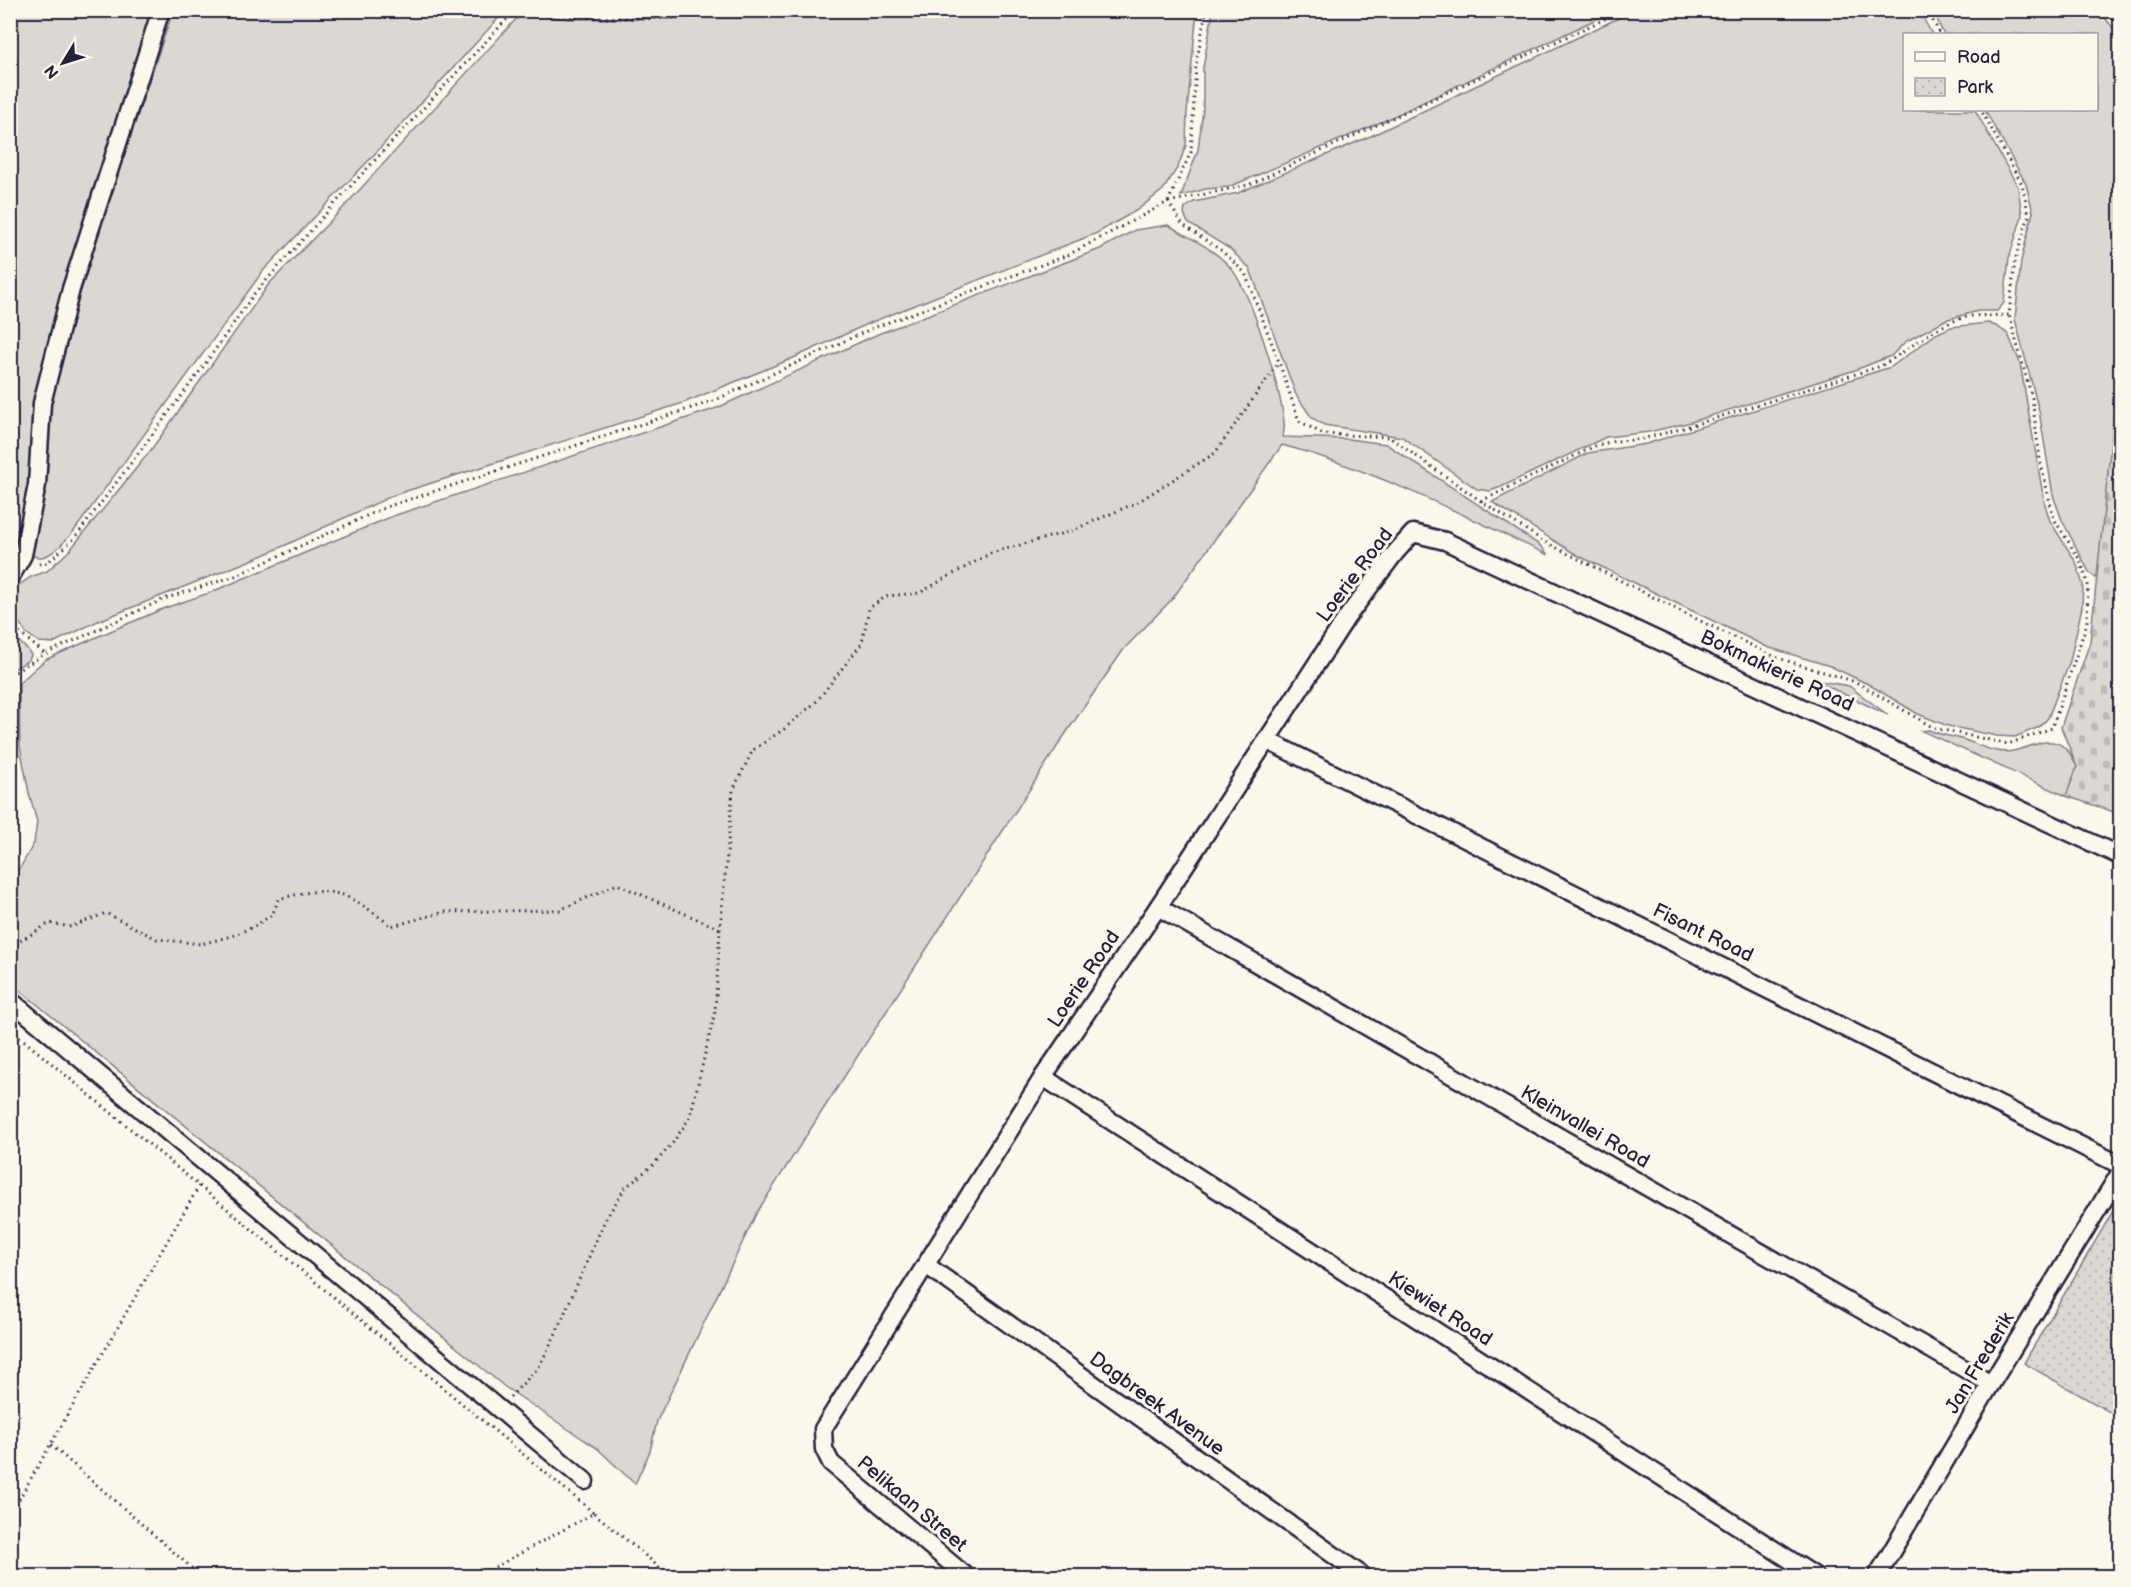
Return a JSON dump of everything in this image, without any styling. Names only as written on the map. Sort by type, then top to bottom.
[{"type":"street","points":[[10,578],[23,555],[37,485],[42,403],[71,290],[161,10]]},
{"type":"street","name":"Loerie Road","points":[[831,1463],[824,1449],[823,1429],[1043,1077],[1158,907],[1347,617],[1413,533]]},
{"type":"street","name":"Bokmakierie Road","points":[[1413,533],[1445,541],[2121,856]]},
{"type":"street","name":"Fisant Road","points":[[1266,740],[2121,1165]]},
{"type":"street","name":"Kleinvallei Road","points":[[1158,907],[1991,1384]]},
{"type":"street","points":[[10,1000],[585,1481]]},
{"type":"street","name":"Kiewiet Road","points":[[1043,1077],[1815,1576]]},
{"type":"street","name":"Jan Frederik","points":[[1877,1576],[1991,1384],[2121,1173]]},
{"type":"street","name":"Dagbreek Avenue","points":[[926,1265],[1363,1576]]},
{"type":"street","name":"Pelikaan Street","points":[[831,1463],[966,1576]]},
{"type":"path","points":[[23,555],[34,565],[47,563],[74,539],[203,367],[254,294],[347,190],[506,20],[512,10]]},
{"type":"path","points":[[541,10],[563,17],[647,18],[721,17],[774,10]]},
{"type":"path","points":[[1168,202],[1191,152],[1196,64],[1206,10]]},
{"type":"path","points":[[10,675],[45,654],[164,599],[235,576],[386,507],[713,401],[873,327],[1068,255],[1168,202],[1248,185],[1624,10]]},
{"type":"path","points":[[1927,10],[1939,33]]},
{"type":"path","points":[[1168,202],[1183,225],[1222,251],[1245,273],[1299,421],[1323,434],[1389,437],[1480,501],[1545,542],[1688,615],[1778,658],[1856,682],[1934,728],[2008,744],[2052,728],[2086,624],[2088,583],[2080,560],[2054,519],[2040,460],[2032,398],[2009,315],[2014,260],[2029,216],[2022,184],[1982,111]]},
{"type":"path","points":[[1480,501],[1597,445],[1638,440],[1684,428],[1881,366],[1904,353],[1924,336],[1948,323],[1971,316],[2009,315]]},
{"type":"path","points":[[497,1407],[521,1387],[539,1366],[556,1333],[605,1220],[625,1188],[653,1165],[672,1144],[690,1117],[715,1012],[720,929],[734,790],[753,750],[784,729],[817,701],[862,643],[869,608],[886,596],[919,593],[991,553],[1071,531],[1138,502],[1215,453],[1279,362]]},
{"type":"path","points":[[10,625],[45,654]]},
{"type":"path","points":[[10,947],[50,923],[71,927],[106,913],[158,939],[201,944],[232,936],[253,927],[272,915],[279,899],[300,893],[336,893],[361,905],[392,927],[444,912],[560,910],[617,884],[720,929]]},
{"type":"path","points":[[10,1029],[670,1576]]},
{"type":"path","points":[[10,1515],[199,1186]]},
{"type":"path","points":[[51,1445],[201,1576]]},
{"type":"path","points":[[480,1576],[594,1513]]},
{"type":"green space","points":[[816,10],[1197,11],[1186,145],[1178,167],[1163,190],[1137,210],[1097,233],[872,322],[791,359],[683,403],[394,495],[264,555],[98,621],[53,643],[39,642],[26,633],[14,615],[11,603],[11,595],[16,587],[31,577],[47,571],[70,550],[151,450],[269,284],[342,209],[517,18],[524,14],[569,19],[754,18]]},
{"type":"green space","points":[[1213,10],[1613,11],[1388,119],[1253,177],[1228,187],[1206,189],[1181,196],[1198,150],[1203,109],[1203,68]]},
{"type":"green space","points":[[1939,10],[2100,11],[2120,37],[2120,358],[2097,579],[2089,572],[2062,520],[2053,495],[2039,411],[2015,319],[2021,261],[2033,212],[2026,184],[1986,111],[2098,111],[2098,33],[1944,33],[1938,20]]},
{"type":"green space","points":[[10,11],[155,11],[67,280],[33,403],[29,495],[21,527],[14,532],[10,527]]},
{"type":"green space","points":[[173,11],[505,11],[371,158],[263,271],[74,531],[50,554],[33,556],[32,544],[44,495],[48,412],[57,369],[106,211]]},
{"type":"green space","points":[[1633,11],[1919,11],[1931,33],[1903,33],[1903,111],[1976,111],[2018,187],[2022,216],[2009,258],[2004,303],[1997,311],[1978,311],[1945,320],[1905,342],[1891,356],[1855,370],[1691,422],[1649,432],[1606,437],[1490,491],[1477,489],[1402,437],[1324,425],[1312,418],[1296,395],[1250,269],[1230,249],[1188,223],[1184,214],[1185,208],[1194,202],[1238,193],[1373,135]]},
{"type":"green space","points":[[1168,225],[1216,254],[1229,266],[1237,278],[1264,341],[1278,388],[1284,425],[1283,437],[1348,439],[1386,444],[1541,546],[1548,555],[1384,480],[1317,455],[1282,445],[1173,598],[1124,649],[1064,736],[757,1212],[657,1421],[650,1451],[635,1484],[598,1449],[505,1387],[11,983],[11,873],[20,868],[34,843],[37,822],[20,746],[19,683],[45,660],[165,608],[209,593],[393,516],[717,408],[878,334],[1100,249],[1135,230]]},
{"type":"green space","points":[[1988,323],[2008,334],[2020,363],[2044,501],[2050,521],[2076,562],[2083,585],[2082,607],[2070,661],[2048,718],[2039,727],[2015,737],[1997,736],[1948,726],[1918,714],[1868,684],[1830,666],[1767,647],[1577,555],[1492,502],[1588,453],[1646,444],[1891,367],[1936,334],[1951,327]]},
{"type":"green space","points":[[2120,358],[2120,814],[2066,796],[2077,767],[2061,727],[2090,642]]},
{"type":"green space","points":[[11,634],[31,655],[29,660],[11,671]]},
{"type":"green space","points":[[1814,680],[1849,686],[1888,715]]},
{"type":"green space","points":[[1929,730],[1997,751],[2008,752],[2041,743],[2060,744],[2069,752],[2077,767],[2066,796],[1922,731]]},
{"type":"green space","points":[[2120,1199],[2120,1418],[2024,1363]]}]
